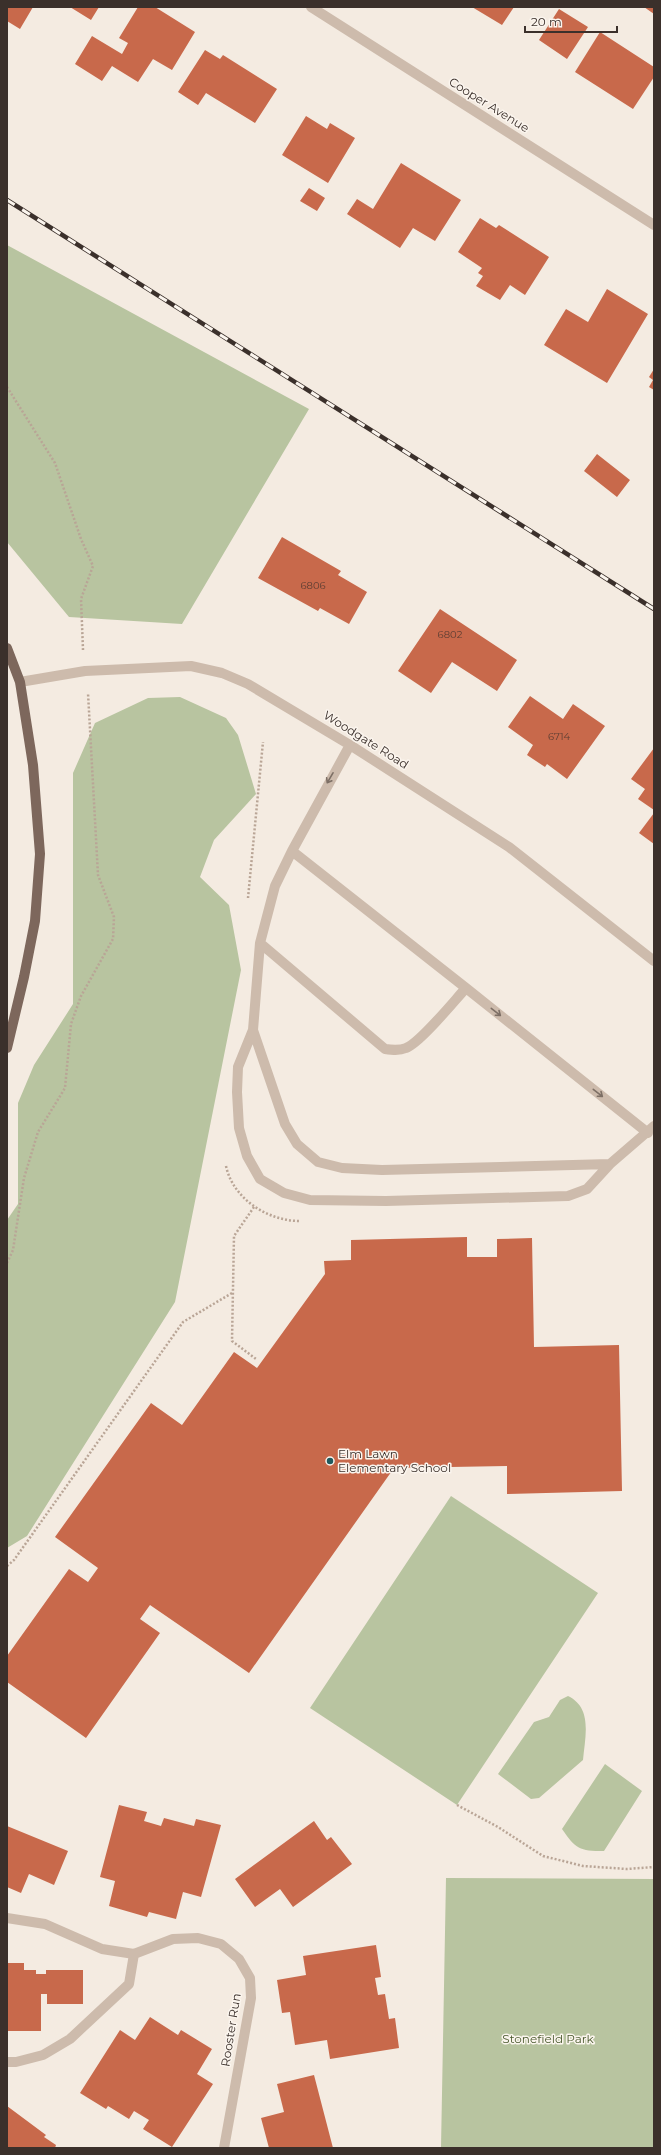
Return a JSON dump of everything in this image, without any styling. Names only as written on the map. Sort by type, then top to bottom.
[{"type":"main road","points":[[7,648],[20,682],[33,765],[40,854],[35,921],[24,977],[7,1048]]},
{"type":"street","name":"Cooper Avenue","points":[[311,7],[654,225]]},
{"type":"street","name":"Woodgate Road","points":[[20,682],[85,671],[191,666],[222,673],[248,684],[350,745],[509,847],[654,961]]},
{"type":"street","points":[[292,851],[466,988],[651,1130],[610,1164],[587,1189],[568,1196],[386,1201],[310,1200],[284,1193],[260,1179],[247,1156],[239,1128],[237,1092],[238,1067],[254,1030],[260,943],[275,886],[292,851],[350,745]]},
{"type":"street","points":[[260,943],[385,1048],[395,1051],[407,1048],[432,1025],[466,988]]},
{"type":"street","points":[[254,1030],[285,1124],[297,1144],[318,1162],[342,1168],[382,1170],[610,1164]]},
{"type":"street","name":"Rooster Run","points":[[7,1918],[45,1924],[102,1950],[134,1954],[173,1939],[198,1938],[221,1944],[239,1959],[250,1978],[251,1998],[224,2148]]},
{"type":"street","points":[[7,2062],[43,2055],[70,2039],[129,1984],[134,1954]]},
{"type":"path","points":[[7,387],[55,463],[80,539],[93,566],[81,599],[81,637],[90,714],[98,875],[114,917],[113,939],[80,996],[71,1024],[65,1088],[38,1132],[24,1178],[13,1250],[7,1263]]},
{"type":"path","points":[[254,1206],[234,1236],[232,1341],[256,1359]]},
{"type":"path","points":[[7,1566],[14,1560],[183,1322],[232,1293]]},
{"type":"path","points":[[456,1805],[498,1827],[543,1856],[582,1866],[626,1869],[654,1867]]},
{"type":"green space","points":[[7,245],[309,409],[182,624],[69,617],[7,542]]},
{"type":"green space","points":[[180,697],[226,718],[238,735],[256,794],[214,840],[200,877],[229,905],[241,970],[175,1302],[27,1536],[7,1548],[7,1220],[18,1204],[18,1103],[34,1065],[73,1004],[73,773],[95,723],[148,698]]},
{"type":"green space","points":[[451,1496],[598,1593],[457,1805],[310,1708]]},
{"type":"green space","points":[[568,1696],[576,1701],[584,1715],[586,1733],[583,1760],[539,1798],[531,1799],[498,1774],[534,1722],[549,1717],[560,1700]]},
{"type":"green space","points":[[605,1764],[642,1791],[604,1851],[579,1848],[571,1841],[562,1829]]},
{"type":"green space","name":"Stonefield Park","points":[[446,1878],[654,1879],[654,2148],[441,2148]]},
{"type":"building","points":[[7,7],[33,7],[20,29],[7,21]]},
{"type":"building","points":[[70,7],[99,7],[91,20]]},
{"type":"building","points":[[138,7],[155,7],[195,32],[172,70],[153,59],[138,82],[112,66],[102,81],[75,64],[92,36],[122,54],[128,43],[119,38]]},
{"type":"building","points":[[472,7],[514,7],[502,25]]},
{"type":"building","points":[[644,7],[654,7],[654,14]]},
{"type":"building","points":[[559,9],[588,27],[567,59],[539,40]]},
{"type":"building","points":[[600,32],[654,67],[654,77],[633,109],[575,72]]},
{"type":"building","points":[[205,50],[220,59],[223,55],[277,89],[255,123],[206,93],[198,105],[178,92]]},
{"type":"building","points":[[306,116],[327,129],[330,123],[355,138],[328,183],[282,155]]},
{"type":"building","points":[[401,163],[461,200],[435,241],[413,228],[400,248],[347,214],[357,199],[373,209]]},
{"type":"building","points":[[309,188],[325,198],[317,211],[300,201]]},
{"type":"building","points":[[480,218],[496,228],[499,225],[549,257],[525,295],[510,285],[500,300],[476,286],[483,276],[478,273],[482,268],[458,252]]},
{"type":"building","points":[[607,289],[648,314],[607,383],[544,345],[566,309],[588,322]]},
{"type":"building","points":[[654,369],[654,390],[649,387],[653,380],[649,377]]},
{"type":"building","points":[[597,454],[630,480],[617,497],[584,471]]},
{"type":"building","points":[[282,537],[341,571],[338,575],[367,592],[349,624],[320,608],[318,611],[258,578]]},
{"type":"building","points":[[440,609],[517,660],[497,691],[452,662],[431,693],[398,671]]},
{"type":"building","points":[[530,696],[563,719],[573,704],[605,726],[567,779],[547,764],[545,767],[527,755],[533,745],[508,727]]},
{"type":"building","points":[[654,748],[654,810],[638,799],[645,789],[631,779]]},
{"type":"building","points":[[654,813],[654,844],[639,833]]},
{"type":"building","points":[[467,1237],[467,1257],[497,1257],[497,1239],[532,1238],[534,1347],[619,1345],[622,1491],[507,1494],[507,1466],[394,1468],[249,1673],[150,1605],[140,1619],[160,1633],[86,1738],[7,1682],[7,1656],[69,1569],[88,1582],[98,1568],[55,1537],[151,1403],[182,1425],[234,1352],[257,1368],[325,1274],[324,1261],[351,1260],[351,1240]]},
{"type":"building","points":[[119,1805],[147,1812],[144,1821],[161,1826],[164,1818],[194,1826],[196,1819],[221,1825],[201,1897],[183,1892],[176,1919],[149,1912],[147,1917],[109,1906],[115,1881],[100,1877]]},
{"type":"building","points":[[314,1821],[327,1840],[331,1837],[352,1864],[293,1907],[280,1889],[255,1907],[235,1879]]},
{"type":"building","points":[[7,1826],[68,1851],[54,1885],[29,1874],[21,1893],[7,1887]]},
{"type":"building","points":[[376,1945],[381,1977],[375,1978],[378,1995],[385,1994],[389,2019],[395,2018],[399,2048],[330,2059],[327,2040],[295,2045],[290,2012],[282,2013],[277,1980],[306,1975],[303,1956]]},
{"type":"building","points":[[7,1963],[24,1963],[24,1970],[36,1970],[36,1974],[46,1974],[46,1970],[83,1970],[83,2004],[47,2004],[47,1994],[41,1994],[41,2031],[7,2031]]},
{"type":"building","points":[[150,2017],[178,2035],[181,2030],[212,2049],[197,2074],[213,2084],[172,2147],[143,2129],[149,2120],[134,2111],[129,2119],[108,2106],[106,2109],[80,2093],[120,2030],[135,2040]]},
{"type":"building","points":[[314,2075],[333,2148],[269,2148],[261,2118],[284,2112],[277,2084]]},
{"type":"building","points":[[7,2106],[46,2135],[44,2137],[56,2145],[55,2148],[7,2148]]},
{"type":"railway","points":[[7,200],[654,609]]},
{"type":"place","name":"Elm Lawn Elementary School","points":[[330,1461]]}]
